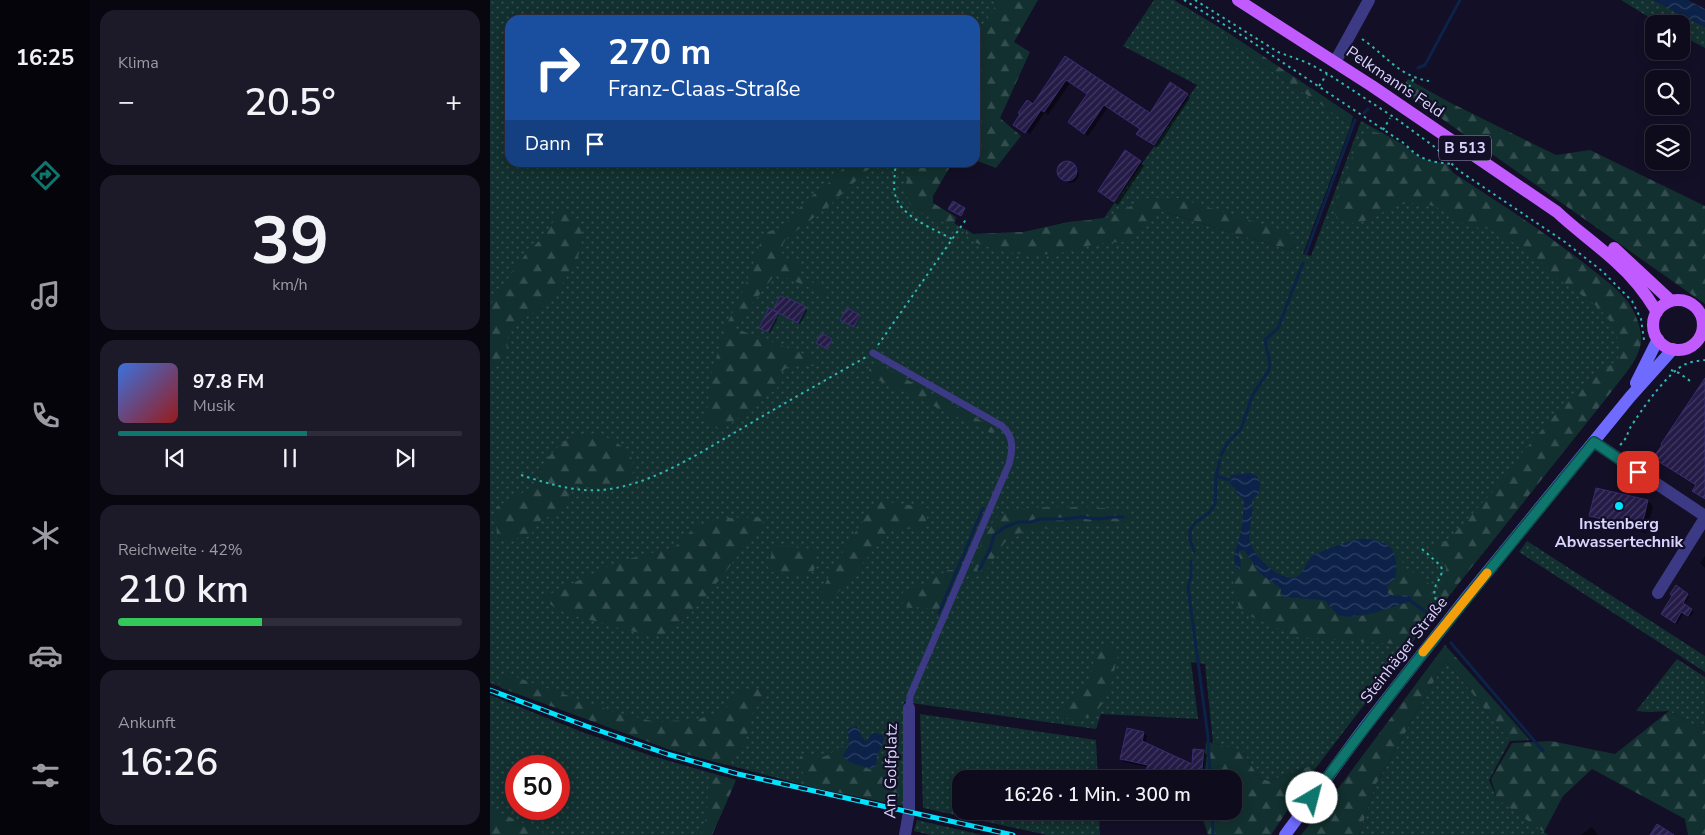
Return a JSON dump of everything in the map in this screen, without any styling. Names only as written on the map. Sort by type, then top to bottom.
[{"type":"main road","name":"Pelkmanns Feld","points":[[1238,0],[1461,145],[1557,212],[1577,222],[1607,243],[1632,264],[1654,287],[1671,301]]},
{"type":"main road","name":"Pelkmanns Feld","points":[[1557,212],[1573,228],[1620,264],[1633,278],[1657,312]]},
{"type":"main road","points":[[1682,300],[1693,304],[1700,313],[1704,324],[1700,344],[1684,349],[1673,349],[1664,346],[1658,339],[1654,331],[1654,321],[1657,312],[1663,305],[1671,301],[1682,300]]},
{"type":"main road","name":"Steinhäger Straße","points":[[1285,835],[1364,728],[1450,618],[1630,396],[1655,359],[1658,339]]},
{"type":"main road","name":"Steinhäger Straße","points":[[1655,359],[1673,349]]},
{"type":"street","points":[[1335,62],[1369,0]]},
{"type":"street","points":[[1594,442],[1705,517],[1658,593]]},
{"type":"street","name":"Am Golfplatz","points":[[905,835],[909,812],[909,708]]},
{"type":"lane","points":[[873,353],[1002,426],[1009,434],[1013,446],[1009,464],[910,696],[909,708]]},
{"type":"path","points":[[1184,0],[1319,86],[1404,144],[1415,154],[1424,159],[1452,164]]},
{"type":"path","points":[[1195,0],[1278,52],[1308,63],[1328,74],[1398,120],[1436,148],[1458,170],[1565,242],[1614,282],[1632,301],[1638,310],[1643,326],[1643,351],[1673,372],[1679,373],[1693,383]]},
{"type":"path","points":[[1352,32],[1365,40],[1385,59],[1414,78],[1429,81]]},
{"type":"path","points":[[1319,86],[1335,62]]},
{"type":"path","points":[[1406,92],[1414,78]]},
{"type":"path","points":[[1383,130],[1390,118]]},
{"type":"path","points":[[896,167],[894,188],[898,204],[909,215],[952,239]]},
{"type":"path","points":[[521,475],[552,485],[585,490],[611,489],[646,480],[686,461],[873,353],[967,218]]},
{"type":"path","points":[[1611,454],[1625,441],[1630,428],[1673,372],[1685,364],[1705,360]]},
{"type":"path","points":[[1422,549],[1441,566],[1442,572],[1435,585],[1435,597],[1442,611],[1450,618]]},
{"type":"green space","points":[[490,0],[1019,0],[980,60],[980,15],[505,15],[505,167],[920,167],[917,202],[973,234],[1024,232],[1069,222],[1104,218],[1197,85],[1123,46],[1154,0],[1174,0],[1227,32],[1229,42],[1351,125],[1303,254],[1311,256],[1361,121],[1404,145],[1419,157],[1428,161],[1447,164],[1453,173],[1565,249],[1605,280],[1622,295],[1633,310],[1639,324],[1641,340],[1634,361],[1625,374],[1410,645],[1315,769],[1310,766],[1269,781],[1259,778],[1243,752],[1213,743],[1205,664],[1191,662],[1198,719],[1101,714],[1096,729],[904,702],[903,806],[811,787],[668,749],[490,683]],"holes":[[[1158,210],[1297,246],[1289,250]]]},
{"type":"green space","points":[[999,0],[1038,0],[1014,42],[1030,52],[1000,118],[1021,136],[996,168],[980,162],[980,31]]},
{"type":"green space","points":[[1621,0],[1653,0],[1682,15],[1645,15]]},
{"type":"green space","points":[[1690,19],[1705,27],[1705,48],[1690,40]]},
{"type":"green space","points":[[1227,32],[1353,116],[1351,125],[1229,42]]},
{"type":"green space","points":[[1408,79],[1449,102],[1556,155],[1590,150],[1705,206],[1705,304],[1401,90]]},
{"type":"green space","points":[[1371,132],[1392,138],[1420,158],[1447,164],[1453,173],[1565,249],[1622,295],[1633,310],[1640,330],[1640,347],[1630,368],[1443,603],[1439,600],[1438,588],[1445,577],[1446,568],[1432,553],[1432,546],[1448,540],[1496,488],[1523,452],[1566,402],[1586,383],[1618,358],[1618,343],[1615,330],[1599,309],[1554,276],[1532,255],[1490,229],[1467,226],[1441,209],[1415,203],[1396,206],[1358,223],[1344,222],[1337,218],[1334,212],[1335,205],[1357,143],[1365,134]]},
{"type":"green space","points":[[844,167],[871,167],[830,205],[786,239],[783,244],[782,254],[788,259],[798,262],[802,277],[831,292],[832,296],[828,296],[776,273],[734,328],[815,358],[817,363],[814,366],[790,366],[786,368],[781,375],[776,389],[729,425],[723,428],[710,426],[706,418],[712,372],[726,326],[744,289],[765,233],[779,228],[791,219],[806,200],[823,188]]},
{"type":"green space","points":[[912,167],[950,167],[933,196],[933,203],[956,217],[955,223],[951,224],[933,219],[912,206],[906,192],[908,177]]},
{"type":"green space","points":[[1148,198],[1178,198],[1294,234],[1297,239],[1297,246],[1289,250],[1158,210],[1152,220],[1131,242],[1100,243],[1077,250],[1055,253],[1010,253],[985,246],[970,239],[966,234],[966,229],[973,234],[1024,232],[1069,222],[1104,219]]},
{"type":"green space","points":[[564,211],[579,225],[582,234],[576,261],[561,287],[546,304],[511,326],[505,357],[502,362],[490,364],[490,306],[525,255],[543,237],[559,213]]},
{"type":"green space","points":[[877,363],[994,428],[995,432],[991,433],[874,378],[870,375],[869,370],[873,364]]},
{"type":"green space","points":[[589,433],[604,436],[626,450],[634,464],[633,474],[629,480],[624,484],[612,487],[574,486],[563,509],[536,523],[532,533],[527,537],[497,540],[496,507],[533,487],[540,478],[544,462],[562,442],[579,434]]},
{"type":"green space","points":[[882,501],[928,508],[929,512],[924,526],[919,530],[901,528],[889,532],[835,596],[827,600],[821,599],[820,596],[825,584],[845,548],[875,503]]},
{"type":"green space","points":[[1078,507],[1117,510],[1125,512],[1133,519],[1129,523],[1047,528],[1017,534],[1004,543],[984,574],[977,576],[971,573],[986,534],[998,517],[1014,510],[1025,508]]},
{"type":"green space","points":[[757,517],[762,519],[763,523],[714,586],[685,619],[672,630],[661,635],[630,631],[570,614],[557,609],[546,600],[546,596],[617,562],[675,547],[698,525],[727,518]]},
{"type":"green space","points":[[1527,541],[1705,656],[1705,672],[1519,552]]},
{"type":"green space","points":[[778,546],[813,549],[817,553],[814,571],[806,576],[771,572],[768,567],[773,549]]},
{"type":"green space","points":[[1394,548],[1406,568],[1428,582],[1437,611],[1410,645],[1297,637],[1244,613],[1239,608],[1232,577],[1236,567],[1239,569],[1241,567],[1238,554],[1241,549],[1263,575],[1281,589],[1280,595],[1293,599],[1324,601],[1336,613],[1346,617],[1364,615],[1391,606],[1408,603],[1410,596],[1389,595],[1387,591],[1387,586],[1392,583],[1396,562]]},
{"type":"green space","points":[[948,570],[953,570],[954,573],[940,608],[937,610],[921,607],[910,608],[899,601],[902,593],[924,584]]},
{"type":"green space","points":[[1445,645],[1530,740],[1510,741],[1446,660],[1375,786],[1359,835],[1301,835],[1340,786]]},
{"type":"green space","points":[[1105,646],[1115,647],[1119,653],[1104,701],[1089,717],[1078,719],[1064,717],[1061,714],[1061,710],[1077,695],[1089,679],[1096,652]]},
{"type":"green space","points":[[1677,659],[1705,677],[1705,731],[1669,711],[1636,711]]},
{"type":"green space","points":[[1446,660],[1510,741],[1489,780],[1497,798],[1548,835],[1359,835],[1375,786]]},
{"type":"green space","points":[[510,675],[614,712],[656,722],[699,719],[719,712],[729,706],[733,698],[748,689],[764,688],[767,694],[752,715],[744,744],[734,759],[726,765],[668,749],[501,688],[499,685],[501,679]]},
{"type":"green space","points":[[490,695],[582,732],[652,756],[736,780],[712,835],[490,835]]},
{"type":"green space","points":[[1669,711],[1705,731],[1705,835],[1688,835],[1685,819],[1592,769],[1563,796],[1544,832],[1497,799],[1491,779],[1512,743],[1551,741],[1615,754]]},
{"type":"green space","points":[[920,714],[1096,740],[1098,770],[952,770],[952,814],[923,808]]},
{"type":"green space","points":[[1206,742],[1243,752],[1259,778],[1269,781],[1310,766],[1315,769],[1271,835],[1208,835],[1203,820],[1242,820],[1242,770],[1204,770]]},
{"type":"green space","points":[[841,746],[846,750],[842,755],[844,759],[871,770],[880,765],[888,777],[901,780],[904,792],[899,805],[811,787],[805,780],[799,760],[800,757],[806,753],[819,757],[825,756]]},
{"type":"green space","points":[[710,773],[733,779],[734,785],[712,835],[701,835],[706,820]]},
{"type":"green space","points":[[490,808],[505,815],[505,820],[516,820],[549,835],[490,835]]},
{"type":"green space","points":[[917,820],[982,835],[931,835],[914,831]]},
{"type":"green space","points":[[978,820],[1099,820],[1100,835],[1047,835]]},
{"type":"water","points":[[1653,0],[1688,0],[1705,9],[1705,27],[1690,19],[1690,15],[1682,15]]},
{"type":"water","points":[[1251,473],[1258,477],[1260,485],[1259,493],[1252,500],[1250,542],[1252,548],[1269,568],[1292,578],[1298,576],[1311,557],[1319,552],[1356,540],[1375,540],[1389,546],[1394,552],[1397,566],[1396,575],[1387,586],[1388,593],[1391,595],[1409,596],[1412,598],[1411,601],[1374,613],[1349,617],[1338,615],[1324,600],[1281,597],[1281,589],[1261,574],[1244,550],[1239,551],[1241,567],[1237,569],[1234,559],[1242,527],[1244,500],[1230,484],[1231,475]]},
{"type":"water","points":[[857,726],[861,737],[866,741],[873,733],[883,736],[883,744],[873,769],[854,764],[842,757],[849,745],[848,729]]},
{"type":"building","points":[[1065,56],[1150,113],[1170,82],[1188,94],[1154,145],[1136,134],[1140,129],[1104,105],[1084,134],[1068,122],[1087,94],[1066,80],[1044,112],[1041,110],[1025,133],[1013,125],[1020,114],[1018,113],[1027,100],[1033,104]]},
{"type":"building","points":[[1125,150],[1141,161],[1114,202],[1098,191]]},
{"type":"building","points":[[1063,161],[1071,161],[1077,167],[1077,175],[1071,181],[1063,181],[1057,175],[1057,167]]},
{"type":"building","points":[[953,201],[965,208],[961,216],[948,209]]},
{"type":"building","points":[[780,296],[806,307],[798,323],[773,310]]},
{"type":"building","points":[[769,308],[778,313],[768,332],[759,328]]},
{"type":"building","points":[[847,308],[860,315],[854,327],[840,320]]},
{"type":"building","points":[[821,333],[832,339],[827,349],[816,343]]},
{"type":"building","points":[[1705,378],[1705,499],[1692,491],[1696,485],[1653,458]]},
{"type":"building","name":"Instenberg Abwassertechnik","points":[[1596,488],[1648,500],[1641,529],[1589,516]]},
{"type":"building","points":[[1676,585],[1688,594],[1683,603],[1692,609],[1688,616],[1681,612],[1675,623],[1661,614],[1672,596],[1670,594]]},
{"type":"building","points":[[1127,728],[1144,732],[1142,741],[1192,764],[1193,749],[1204,750],[1202,770],[1146,770],[1148,765],[1120,759]]},
{"type":"building","points":[[1657,824],[1674,835],[1650,835]]},
{"type":"waterway","points":[[1418,68],[1425,65],[1460,0]]},
{"type":"waterway","points":[[1364,113],[1368,109]]},
{"type":"waterway","points":[[1306,253],[1355,120]]},
{"type":"waterway","points":[[1221,455],[1228,442],[1241,429],[1253,394],[1268,372],[1270,364],[1265,340],[1278,328],[1303,263]]},
{"type":"waterway","points":[[1194,551],[1190,539],[1190,530],[1195,523],[1210,512],[1215,504],[1216,476],[1220,460]]},
{"type":"waterway","points":[[1216,476],[1230,480]]},
{"type":"waterway","points":[[939,613],[983,508]]},
{"type":"waterway","points":[[979,570],[990,549],[994,535],[1005,527],[1018,522],[1081,517],[1098,519],[1123,517]]},
{"type":"waterway","points":[[1191,561],[1191,577],[1188,587],[1208,737],[1210,770]]},
{"type":"waterway","points":[[1411,601],[1432,617]]},
{"type":"waterway","points":[[1451,643],[1543,751]]},
{"type":"waterway","points":[[1212,820],[1213,835]]},
{"type":"railway","points":[[490,690],[667,754],[738,774],[1013,835]]},
{"type":"slow traffic","points":[[1423,652],[1487,573]]},
{"type":"place","name":"Instenberg Abwassertechnik","points":[[1619,506]]},
{"type":"route","points":[[1312,798],[1364,728],[1466,598],[1594,442],[1638,472]]}]
